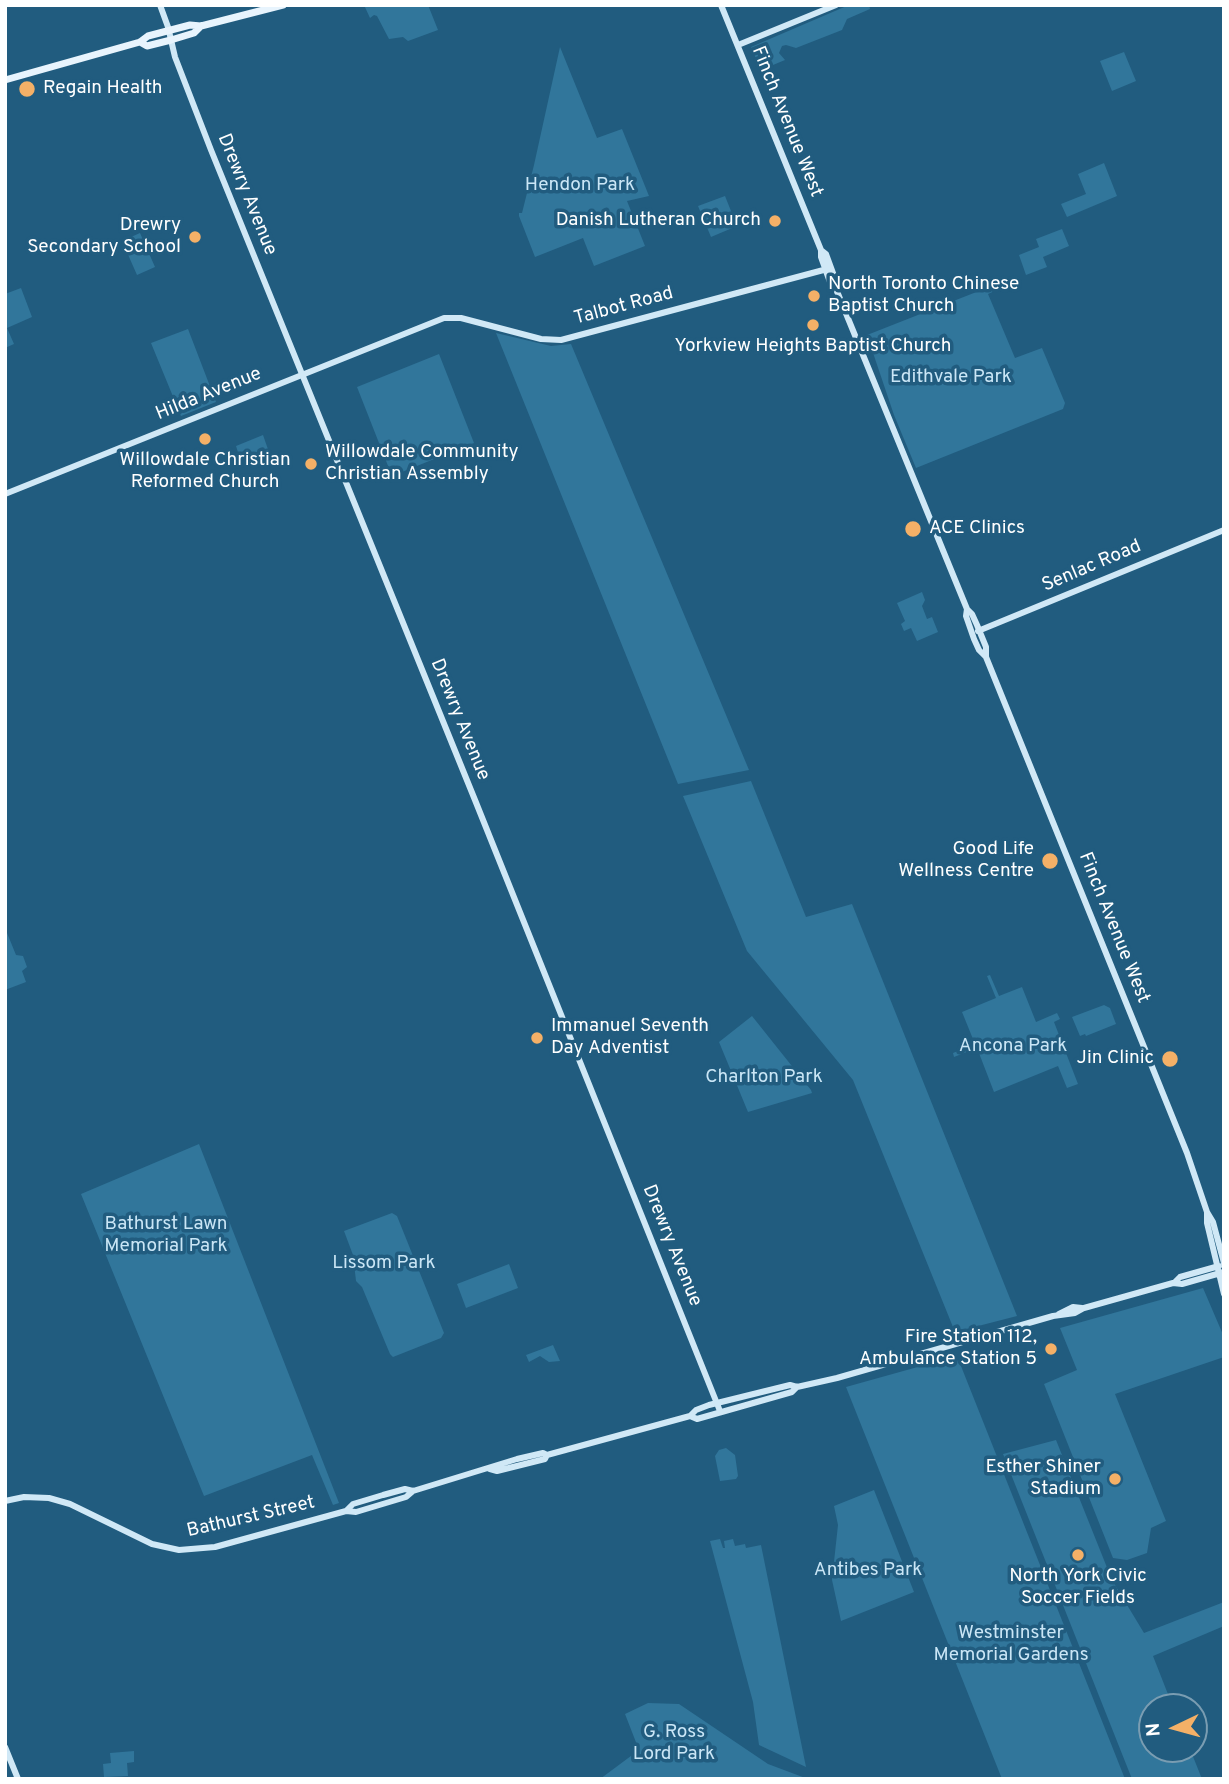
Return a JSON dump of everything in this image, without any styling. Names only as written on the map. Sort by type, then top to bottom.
[{"type":"main road","name":"Drewry Avenue","points":[[160,5],[175,57],[211,150],[720,1411]]},
{"type":"main road","points":[[5,80],[140,42],[148,36],[190,25],[201,26],[283,5]]},
{"type":"main road","name":"Finch Avenue West","points":[[722,5],[821,250],[826,254],[828,269],[837,284],[836,289],[967,609],[966,616],[976,632],[979,650],[986,657],[1183,1143],[1207,1212],[1207,1223],[1221,1268],[1224,1294]]},
{"type":"main road","points":[[738,45],[836,5]]},
{"type":"main road","points":[[140,42],[147,46],[172,40],[194,33],[201,26]]},
{"type":"main road","name":"Talbot Road","points":[[424,325],[444,318],[461,318],[537,339],[560,340],[828,269]]},
{"type":"main road","name":"Hilda Avenue","points":[[5,494],[424,325]]},
{"type":"main road","name":"Senlac Road","points":[[976,632],[1224,530]]},
{"type":"main road","name":"Bathurst Street","points":[[690,1416],[696,1419],[792,1392],[797,1387],[1058,1315],[1070,1315],[1084,1308],[1173,1283],[1180,1277],[1221,1268]]},
{"type":"main road","name":"Bathurst Street","points":[[5,1501],[24,1497],[48,1498],[70,1504],[152,1544],[179,1550],[215,1547],[346,1511],[353,1504],[405,1489],[413,1491],[489,1469],[497,1471],[545,1459],[547,1455],[690,1416],[696,1410],[718,1403],[790,1385],[797,1387]]},
{"type":"main road","points":[[5,1747],[18,1779]]},
{"type":"green space","points":[[364,5],[428,5],[438,30],[408,41],[403,37],[389,39],[377,16],[370,18]]},
{"type":"green space","points":[[849,5],[869,5],[870,9],[847,19],[842,30],[796,48],[782,46],[779,53],[785,60],[761,70],[751,47]]},
{"type":"green space","name":"Hendon Park","points":[[560,47],[597,138],[622,129],[649,196],[627,201],[645,246],[594,266],[583,238],[535,257],[519,216],[534,165]]},
{"type":"green space","points":[[1124,52],[1136,81],[1112,91],[1100,61]]},
{"type":"green space","points":[[1104,163],[1117,196],[1067,217],[1061,204],[1086,194],[1078,174]]},
{"type":"green space","points":[[725,196],[737,226],[711,237],[698,206]]},
{"type":"green space","points":[[1062,229],[1069,246],[1043,257],[1047,267],[1026,275],[1019,255],[1039,247],[1036,239]]},
{"type":"green space","points":[[140,233],[155,267],[137,275],[122,241]]},
{"type":"green space","name":"Edithvale Park","points":[[1012,278],[1014,282],[988,294],[1015,358],[1042,348],[1065,403],[1063,409],[916,468],[894,415],[867,335]]},
{"type":"green space","points":[[21,288],[32,317],[7,328],[14,344],[5,348],[5,294]]},
{"type":"green space","points":[[188,329],[216,402],[181,416],[151,343]]},
{"type":"green space","points":[[496,333],[551,346],[571,344],[749,770],[678,784]]},
{"type":"green space","points":[[439,354],[474,443],[392,476],[357,387]]},
{"type":"green space","points":[[263,435],[270,455],[242,465],[236,446]]},
{"type":"green space","points":[[922,592],[925,600],[922,606],[927,619],[932,617],[938,632],[917,641],[911,628],[904,631],[901,624],[905,621],[897,603]]},
{"type":"green space","points":[[751,781],[806,917],[852,904],[1017,1316],[955,1332],[853,1080],[747,951],[683,796]]},
{"type":"green space","points":[[5,928],[16,955],[23,956],[27,967],[22,971],[26,982],[5,990]]},
{"type":"green space","name":"Ancona Park","points":[[990,975],[999,996],[1022,987],[1036,1022],[1057,1013],[1060,1019],[1054,1022],[1078,1084],[1067,1088],[1058,1066],[994,1092],[977,1048],[954,1057],[953,1053],[975,1044],[962,1012],[996,998],[987,976]]},
{"type":"green space","points":[[1104,1005],[1110,1008],[1116,1024],[1080,1036],[1072,1017]]},
{"type":"green space","name":"Charlton Park","points":[[752,1016],[812,1093],[748,1112],[719,1042]]},
{"type":"green space","name":"Bathurst Lawn Memorial Park","points":[[199,1144],[339,1503],[333,1505],[312,1455],[204,1496],[81,1194]]},
{"type":"green space","name":"Lissom Park","points":[[392,1213],[397,1216],[444,1333],[441,1338],[393,1357],[362,1287],[356,1281],[353,1255],[344,1231]]},
{"type":"green space","points":[[509,1264],[518,1288],[466,1308],[457,1284]]},
{"type":"green space","points":[[1203,1288],[1224,1337],[1224,1357],[1115,1394],[1166,1521],[1151,1528],[1147,1553],[1127,1560],[1113,1558],[1044,1384],[1077,1370],[1060,1328]]},
{"type":"green space","points":[[553,1345],[560,1361],[549,1362],[540,1356],[529,1362],[526,1355]]},
{"type":"green space","name":"Westminster Memorial Gardens","points":[[957,1356],[1125,1779],[1002,1779],[846,1387]]},
{"type":"green space","points":[[1056,1440],[1112,1580],[1144,1633],[1224,1602],[1224,1626],[1153,1656],[1168,1693],[1138,1693],[1138,1763],[1196,1763],[1202,1779],[1132,1779],[1003,1454]]},
{"type":"green space","points":[[726,1448],[735,1455],[738,1476],[736,1479],[720,1481],[715,1456],[719,1450]]},
{"type":"green space","name":"Antibes Park","points":[[874,1490],[914,1592],[841,1621],[832,1580],[838,1525],[834,1506]]},
{"type":"green space","points":[[720,1539],[723,1548],[724,1541],[733,1539],[735,1546],[745,1544],[746,1548],[761,1545],[806,1767],[759,1745],[753,1702],[710,1541]]},
{"type":"green space","name":"G. Ross Lord Park","points":[[648,1703],[679,1704],[768,1764],[808,1779],[600,1779],[639,1750],[625,1714]]},
{"type":"green space","points":[[134,1751],[134,1762],[127,1763],[128,1776],[104,1777],[103,1764],[111,1763],[110,1753]]},
{"type":"place","name":"Regain Health","points":[[27,89]]},
{"type":"place","name":"Danish Lutheran Church","points":[[775,221]]},
{"type":"place","name":"Drewry Secondary School","points":[[195,237]]},
{"type":"place","name":"North Toronto Chinese Baptist Church","points":[[814,296]]},
{"type":"place","name":"Yorkview Heights Baptist Church","points":[[813,325]]},
{"type":"place","name":"Willowdale Christian Reformed Church","points":[[205,439]]},
{"type":"place","name":"Willowdale Community Christian Assembly","points":[[311,464]]},
{"type":"place","name":"ACE Clinics","points":[[913,529]]},
{"type":"place","name":"Good Life Wellness Centre","points":[[1050,861]]},
{"type":"place","name":"Immanuel Seventh Day Adventist","points":[[537,1038]]},
{"type":"place","name":"Jin Clinic","points":[[1170,1059]]},
{"type":"place","name":"Fire Station 112, Ambulance Station 5","points":[[1051,1349]]},
{"type":"place","name":"Esther Shiner Stadium","points":[[1115,1479]]},
{"type":"place","name":"North York Civic Soccer Fields","points":[[1078,1555]]}]
